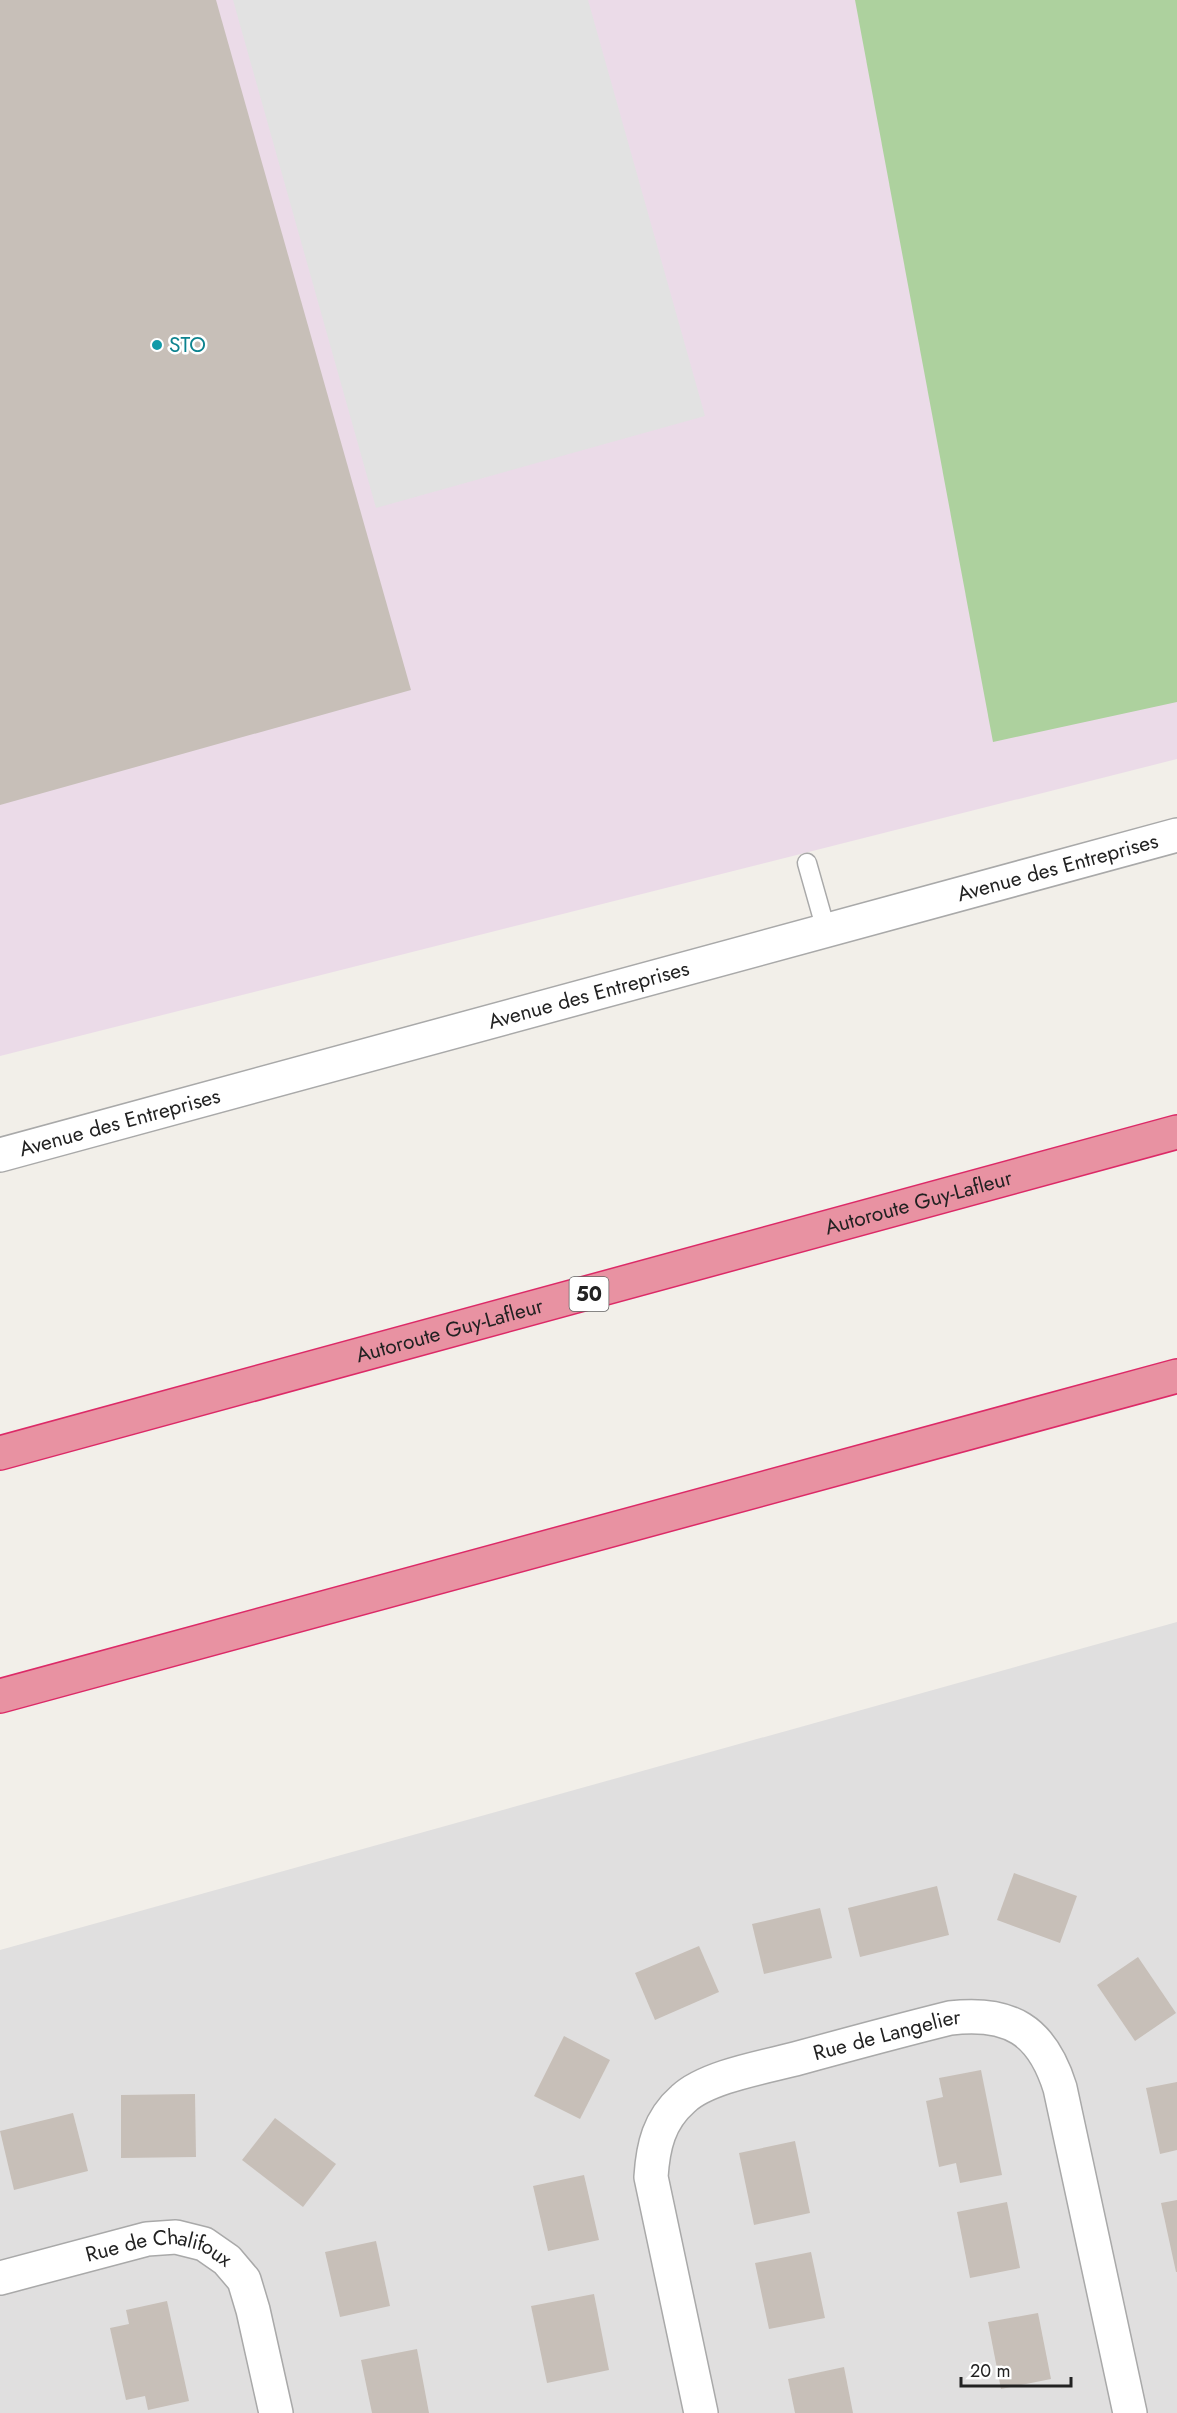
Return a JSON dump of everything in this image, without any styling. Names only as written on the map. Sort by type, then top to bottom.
[{"type":"highway","name":"Autoroute Guy-Lafleur","points":[[0,1453],[1177,1132]]},
{"type":"highway","points":[[0,1696],[1177,1376]]},
{"type":"street","name":"Avenue des Entreprises","points":[[0,1155],[1177,835]]},
{"type":"street","name":"Rue de Langelier","points":[[701,2413],[651,2176],[652,2151],[659,2129],[671,2111],[684,2097],[728,2076],[950,2018],[970,2015],[990,2017],[1011,2023],[1027,2032],[1042,2046],[1053,2064],[1130,2413]]},
{"type":"street","name":"Rue de Chalifoux","points":[[0,2278],[147,2239],[176,2237],[204,2244],[227,2260],[244,2280],[276,2413]]},
{"type":"lane","points":[[807,863],[826,930]]},
{"type":"shaded area","points":[[0,0],[1177,0],[1177,759],[0,1056]]},
{"type":"shaded area","points":[[233,0],[588,0],[705,416],[376,508]]},
{"type":"shaded area","points":[[1177,1622],[1177,2413],[0,2413],[0,1950]]},
{"type":"green space","points":[[855,0],[1177,0],[1177,702],[993,742]]},
{"type":"building","name":"STO","points":[[0,0],[216,0],[411,690],[0,805]]},
{"type":"building","points":[[1014,1873],[1077,1896],[1060,1943],[997,1920]]},
{"type":"building","points":[[937,1886],[949,1935],[860,1957],[848,1908]]},
{"type":"building","points":[[820,1908],[832,1958],[764,1974],[752,1924]]},
{"type":"building","points":[[699,1946],[719,1992],[655,2020],[635,1973]]},
{"type":"building","points":[[1138,1957],[1176,2013],[1135,2041],[1097,1985]]},
{"type":"building","points":[[564,2036],[610,2060],[580,2119],[534,2096]]},
{"type":"building","points":[[981,2070],[1002,2175],[960,2183],[956,2163],[939,2167],[926,2101],[943,2097],[939,2078]]},
{"type":"building","points":[[1177,2082],[1177,2150],[1160,2154],[1146,2088]]},
{"type":"building","points":[[195,2094],[196,2157],[121,2158],[121,2095]]},
{"type":"building","points":[[73,2113],[88,2171],[14,2190],[0,2131]]},
{"type":"building","points":[[275,2118],[336,2164],[303,2207],[242,2160]]},
{"type":"building","points":[[795,2141],[810,2213],[754,2225],[739,2153]]},
{"type":"building","points":[[584,2175],[599,2240],[548,2251],[533,2186]]},
{"type":"building","points":[[1177,2200],[1177,2272],[1176,2272],[1161,2203]]},
{"type":"building","points":[[1007,2202],[1020,2268],[970,2278],[957,2212]]},
{"type":"building","points":[[376,2241],[390,2306],[340,2317],[325,2252]]},
{"type":"building","points":[[811,2252],[825,2318],[769,2329],[755,2263]]},
{"type":"building","points":[[594,2294],[609,2370],[547,2383],[531,2306]]},
{"type":"building","points":[[167,2301],[189,2401],[148,2410],[145,2396],[126,2400],[110,2328],[129,2324],[126,2310]]},
{"type":"building","points":[[1038,2313],[1051,2379],[1001,2389],[988,2322]]},
{"type":"building","points":[[417,2349],[429,2413],[372,2413],[361,2360]]},
{"type":"building","points":[[844,2367],[853,2413],[795,2413],[788,2379]]},
{"type":"place","name":"STO","points":[[157,345]]}]
